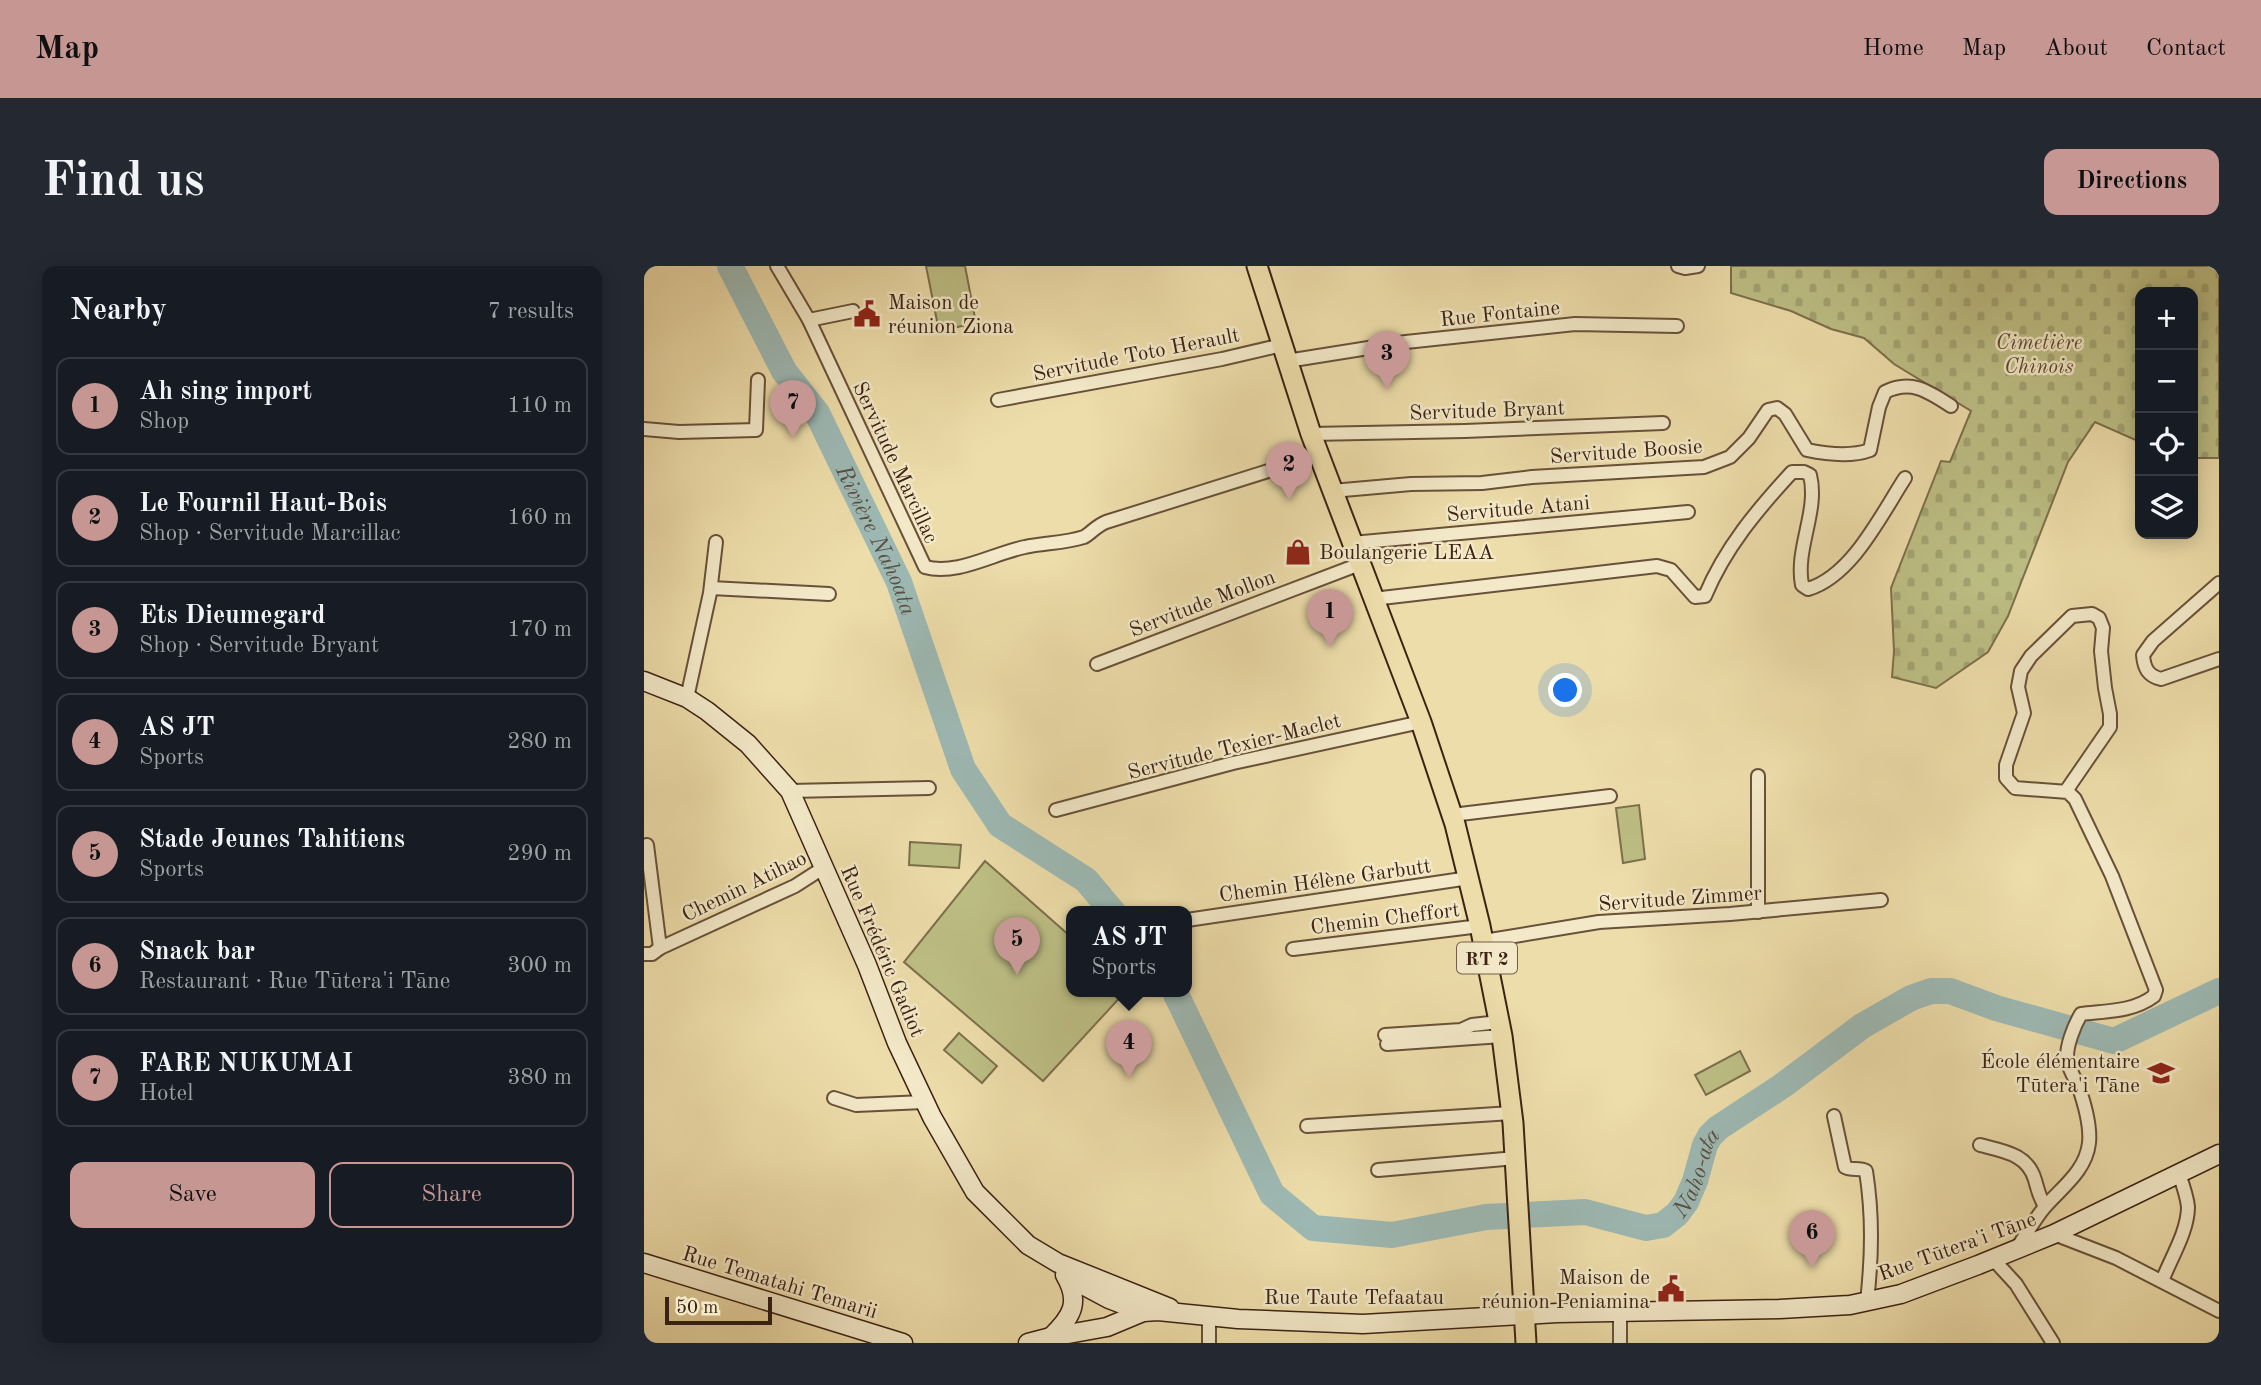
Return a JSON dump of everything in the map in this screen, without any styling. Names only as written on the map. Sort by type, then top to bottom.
[{"type":"main road","name":"RT 2","points":[[1257,266],[1332,492],[1421,722],[1452,815],[1469,878],[1501,1029],[1512,1113],[1525,1343]]},
{"type":"main road","name":"Rue Frédéric Gadiot","points":[[644,681],[687,698],[733,730],[790,791],[924,1102],[975,1192],[1028,1245],[1058,1263],[1183,1314]]},
{"type":"main road","name":"Rue Tūtera'i Tāne","points":[[1525,1316],[1822,1308],[1867,1302],[1923,1286],[2054,1234],[2219,1154]]},
{"type":"main road","name":"Rue Frédéric Gadiot","points":[[1058,1263],[1076,1281],[1089,1289],[1143,1312]]},
{"type":"main road","points":[[1051,1337],[1068,1318],[1074,1300],[1071,1285],[1058,1263]]},
{"type":"main road","name":"Rue Tematahi Temarii","points":[[644,1264],[903,1343]]},
{"type":"main road","points":[[1028,1343],[1107,1327],[1143,1312],[1183,1314]]},
{"type":"main road","name":"Rue Taute Tefaatau","points":[[1183,1314],[1363,1324],[1525,1316]]},
{"type":"street","name":"Servitude Marcillac","points":[[777,266],[808,320],[925,567],[932,569],[962,565],[1020,548],[1086,536],[1095,527],[1106,522],[1319,455]]},
{"type":"street","points":[[1678,266],[1698,266]]},
{"type":"street","points":[[808,320],[853,311]]},
{"type":"street","name":"Rue Fontaine","points":[[1284,353],[1575,324],[1677,326]]},
{"type":"street","name":"Servitude Toto Herault","points":[[998,400],[1222,359],[1284,353]]},
{"type":"street","points":[[644,429],[679,432],[756,430],[758,380]]},
{"type":"street","name":"Servitude Boosie","points":[[1332,492],[1411,484],[1482,483],[1532,477],[1704,467],[1730,457],[1749,438],[1768,410],[1777,408],[1785,414],[1807,450],[1860,454],[1870,450],[1885,392],[1898,386],[1915,387],[1951,406]]},
{"type":"street","name":"Servitude Bryant","points":[[1311,433],[1663,423]]},
{"type":"street","points":[[1373,598],[1657,566],[1671,570],[1695,597],[1705,596],[1717,568],[1735,541],[1759,507],[1792,472],[1810,475],[1813,488],[1801,563],[1802,585],[1808,589],[1821,586],[1842,568],[1868,535],[1905,478]]},
{"type":"street","name":"Servitude Atani","points":[[1352,543],[1688,512]]},
{"type":"street","points":[[687,698],[711,588],[716,542]]},
{"type":"street","name":"Servitude Mollon","points":[[1097,664],[1360,564]]},
{"type":"street","points":[[2219,583],[2153,641],[2143,655],[2147,671],[2153,677],[2161,679],[2219,659]]},
{"type":"street","points":[[711,588],[829,594]]},
{"type":"street","points":[[2017,1248],[2045,1206],[2066,1187],[2082,1164],[2089,1144],[2089,1124],[2067,1058],[2081,1014],[2127,1009],[2146,1002],[2154,996],[2156,990],[2107,866],[2075,799],[2066,791],[2015,788],[2006,778],[2006,765],[2024,713],[2018,687],[2021,671],[2031,656],[2072,616],[2092,614],[2099,618],[2103,628],[2101,651],[2110,727],[2066,791]]},
{"type":"street","name":"Servitude Texier-Maclet","points":[[1056,810],[1233,762],[1421,722]]},
{"type":"street","points":[[1758,776],[1758,912]]},
{"type":"street","points":[[790,791],[929,788]]},
{"type":"street","points":[[1452,815],[1610,796]]},
{"type":"street","points":[[648,845],[660,948]]},
{"type":"street","name":"Chemin Atihao","points":[[644,954],[652,954],[795,886],[823,868]]},
{"type":"street","name":"Chemin Hélène Garbutt","points":[[1192,919],[1469,878]]},
{"type":"street","name":"Servitude Zimmer","points":[[1482,933],[1881,900]]},
{"type":"street","name":"Chemin Cheffort","points":[[1293,949],[1482,933]]},
{"type":"street","points":[[1386,1039],[1501,1029]]},
{"type":"street","points":[[834,1098],[856,1105],[924,1102]]},
{"type":"street","points":[[1307,1126],[1512,1113]]},
{"type":"street","points":[[1834,1116],[1846,1167],[1866,1171],[1872,1251],[1867,1302]]},
{"type":"street","points":[[1980,1145],[2012,1153],[2026,1163],[2035,1178],[2038,1194],[2045,1206]]},
{"type":"street","points":[[1378,1170],[1516,1158]]},
{"type":"street","points":[[2162,1281],[2184,1229],[2188,1210],[2179,1174]]},
{"type":"street","points":[[2054,1234],[2116,1258],[2219,1311]]},
{"type":"street","points":[[1993,1258],[2016,1283],[2053,1343]]},
{"type":"street","points":[[1620,1312],[1620,1343]]},
{"type":"street","points":[[1209,1317],[1209,1343]]},
{"type":"green space","points":[[926,266],[965,266],[976,323],[939,331]]},
{"type":"green space","name":"Cimetière Chinois","points":[[1731,266],[2219,266],[2219,458],[2198,458],[2198,287],[2135,287],[2135,440],[2095,422],[2068,462],[2008,616],[1988,652],[1936,688],[1892,677],[1894,651],[1891,588],[1941,461],[1950,462],[1971,411],[1894,364],[1864,338],[1831,329],[1791,311],[1731,293]]},
{"type":"green space","points":[[1639,805],[1645,859],[1623,863],[1616,808]]},
{"type":"green space","points":[[910,842],[961,845],[959,868],[909,865]]},
{"type":"green space","points":[[985,861],[1066,933],[1066,997],[1120,997],[1043,1081],[904,962]]},
{"type":"green space","points":[[959,1033],[997,1066],[982,1083],[944,1050]]},
{"type":"green space","points":[[1740,1051],[1750,1071],[1706,1095],[1695,1075]]},
{"type":"waterway","name":"Rivière Nahoata","points":[[730,266],[784,371],[817,413],[899,582],[963,769],[1000,825],[1086,880],[1108,906]]},
{"type":"waterway","name":"Naho-ata","points":[[1177,997],[1272,1194],[1313,1228],[1392,1235],[1486,1217],[1585,1212],[1646,1228],[1663,1225],[1677,1214],[1686,1202],[1705,1145],[1718,1128],[1782,1086],[1862,1026],[1911,998],[1931,991],[1950,991],[1996,1008],[2114,1041],[2219,991]]},
{"type":"place","name":"Maison de réunion Ziona","points":[[867,314]]},
{"type":"place","name":"Ets Dieumegard","points":[[1387,389]]},
{"type":"place","name":"FARE NUKUMAI","points":[[793,438]]},
{"type":"place","name":"Le Fournil Haut-Bois","points":[[1289,500]]},
{"type":"place","name":"Boulangerie LEAA","points":[[1298,552]]},
{"type":"place","name":"Ah sing import","points":[[1330,647]]},
{"type":"place","name":"Stade Jeunes Tahitiens","points":[[1017,975]]},
{"type":"place","name":"École élémentaire Tūtera'i Tāne","points":[[2161,1073]]},
{"type":"place","name":"AS JT","points":[[1129,1078]]},
{"type":"place","name":"Snack bar","points":[[1812,1268]]},
{"type":"place","name":"Maison de réunion Peniamina","points":[[1671,1289]]}]
